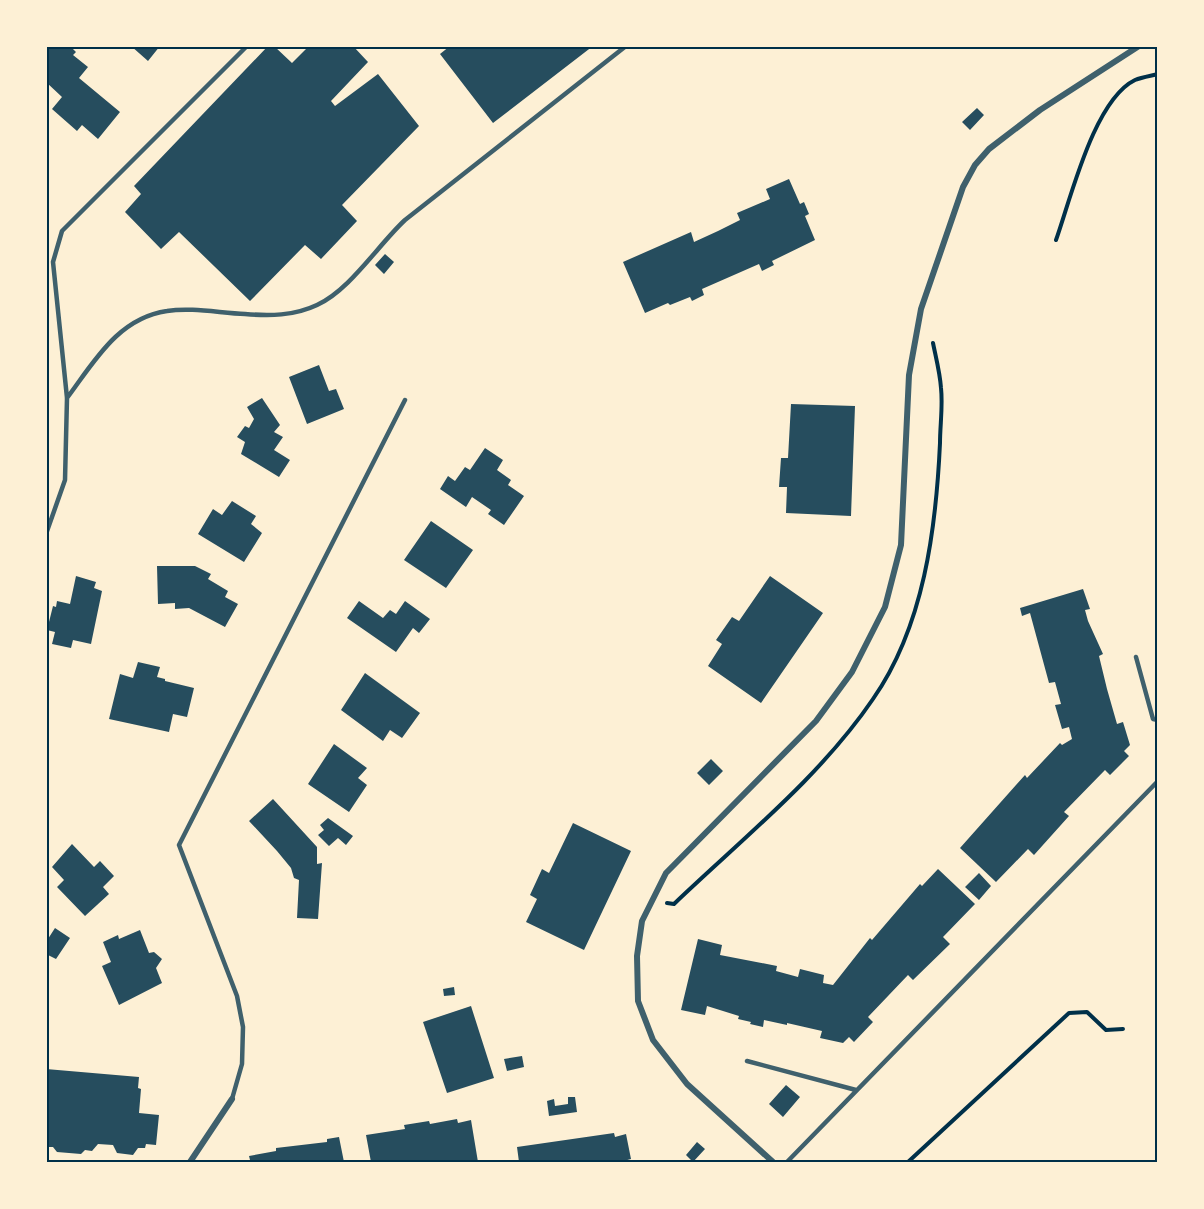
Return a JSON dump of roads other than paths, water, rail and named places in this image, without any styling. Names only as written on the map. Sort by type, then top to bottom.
[{"type":"street","points":[[773,1162],[687,1084],[653,1040],[638,1001],[637,956],[642,921],[666,873],[816,721],[852,672],[885,607],[901,544],[909,375],[921,309],[963,187],[975,165],[988,149],[1040,110],[1139,46]]},
{"type":"street","points":[[190,1162],[232,1099]]},
{"type":"lane","points":[[46,534],[65,480],[67,398],[53,262],[62,231],[247,46]]},
{"type":"lane","points":[[67,398],[111,339],[137,319],[168,310],[269,316],[295,313],[318,305],[341,288],[385,238],[405,220],[626,46]]},
{"type":"lane","points":[[232,1099],[242,1064],[243,1027],[237,996],[179,845],[405,400]]},
{"type":"lane","points":[[1136,657],[1153,719],[1158,720]]},
{"type":"lane","points":[[787,1162],[1158,782]]},
{"type":"lane","points":[[747,1061],[856,1090]]}]
